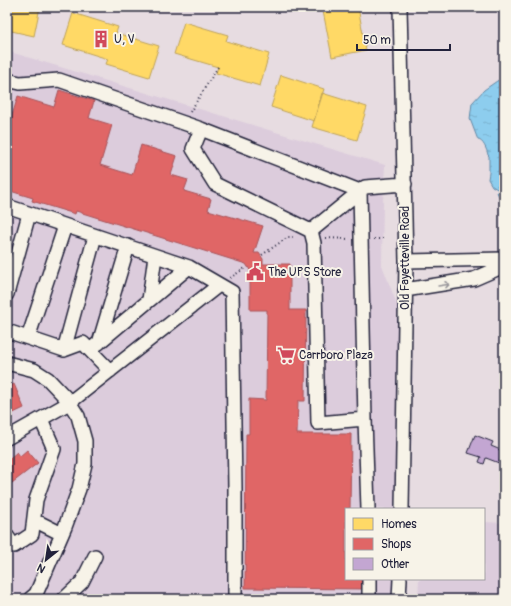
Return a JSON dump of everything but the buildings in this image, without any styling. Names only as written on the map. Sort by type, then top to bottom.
[{"type":"street","name":"Old Fayetteville Road","points":[[400,7],[406,260],[402,508]]},
{"type":"street","points":[[7,80],[20,83],[59,80],[201,129],[360,191]]},
{"type":"street","points":[[201,129],[193,149],[215,184],[311,231],[314,243],[318,423],[365,419]]},
{"type":"street","points":[[311,231],[365,186],[404,184]]},
{"type":"street","points":[[360,191],[368,508]]},
{"type":"street","points":[[7,206],[189,267],[232,292],[235,599]]},
{"type":"street","points":[[7,294],[30,214]]},
{"type":"street","points":[[28,338],[65,226]]},
{"type":"street","points":[[64,350],[95,236]]},
{"type":"street","points":[[94,346],[128,246]]},
{"type":"street","points":[[150,300],[155,256]]},
{"type":"street","points":[[406,260],[504,259]]},
{"type":"street","points":[[406,290],[474,279],[504,266]]},
{"type":"street","points":[[94,346],[189,267]]},
{"type":"street","points":[[7,438],[69,403],[219,285]]},
{"type":"street","points":[[7,331],[64,350],[83,343],[94,346],[110,370]]},
{"type":"street","points":[[7,362],[34,370],[48,379],[78,416],[85,441],[85,464],[79,489],[62,534],[36,594],[30,599]]},
{"type":"street","points":[[7,536],[14,546],[32,534],[36,500],[54,449],[41,419]]},
{"type":"street","points":[[34,520],[62,534]]},
{"type":"street","points":[[64,599],[82,582],[96,556]]},
{"type":"street","points":[[369,580],[370,599]]},
{"type":"street","points":[[399,599],[400,580]]},
{"type":"path","points":[[182,123],[194,107],[218,67]]},
{"type":"shaded area","name":"Carrboro Plaza","points":[[7,51],[385,165],[382,265],[399,310],[396,508],[345,508],[345,580],[393,580],[392,599],[12,599],[7,592]]},
{"type":"shaded area","points":[[485,522],[504,523],[504,599],[418,599],[419,580],[485,580]]},
{"type":"water","points":[[504,78],[504,194],[500,194],[499,196],[497,192],[499,190],[492,186],[488,179],[489,156],[486,148],[480,140],[478,140],[470,119],[472,103],[484,90]]},
{"type":"place","name":"U, V","points":[[101,39]]},
{"type":"place","name":"The UPS Store","points":[[255,272]]},
{"type":"place","name":"Carrboro Plaza","points":[[286,355]]}]
